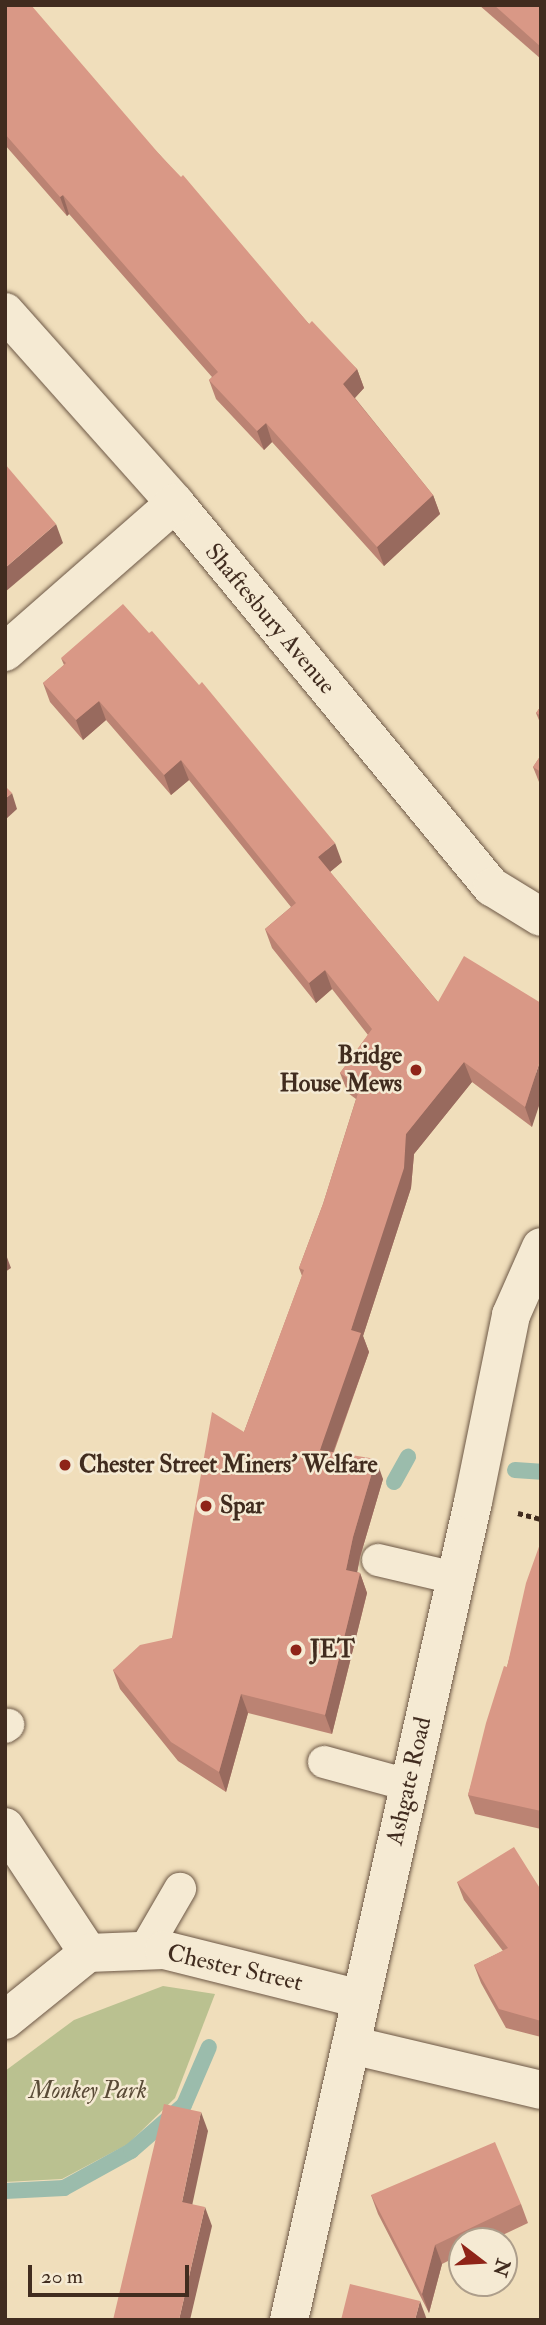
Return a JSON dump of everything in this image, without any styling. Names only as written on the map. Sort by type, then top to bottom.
[{"type":"street","name":"Shaftesbury Avenue","points":[[5,313],[175,503],[492,887],[541,917]]},
{"type":"street","points":[[5,652],[175,503]]},
{"type":"street","name":"Ashgate Road","points":[[289,2320],[511,1315],[541,1247]]},
{"type":"street","points":[[5,1827],[88,1953],[5,2020]]},
{"type":"street","name":"Chester Street","points":[[88,1953],[164,1950],[360,1999]]},
{"type":"street","points":[[351,2045],[541,2091]]},
{"type":"lane","points":[[378,1560],[455,1578]]},
{"type":"lane","points":[[324,1762],[408,1785]]},
{"type":"lane","points":[[144,1951],[180,1889]]},
{"type":"green space","name":"Monkey Park","points":[[163,1986],[215,1994],[175,2098],[128,2144],[62,2179],[5,2182],[5,2071],[74,2020]]},
{"type":"building","points":[[5,5],[31,5],[160,155],[181,177],[183,175],[309,324],[312,321],[357,369],[343,384],[433,495],[377,547],[266,423],[257,431],[209,380],[218,372],[63,195],[60,197],[5,134]]},
{"type":"building","points":[[494,5],[541,5],[541,47]]},
{"type":"building","points":[[5,464],[56,524],[5,568]]},
{"type":"building","points":[[123,604],[149,633],[152,631],[199,685],[202,682],[335,843],[318,857],[438,1002],[464,956],[541,1003],[541,1058],[525,1107],[464,1062],[406,1134],[404,1168],[351,1330],[361,1333],[320,1450],[376,1459],[346,1570],[360,1573],[325,1715],[241,1694],[219,1772],[171,1742],[113,1670],[140,1645],[172,1638],[212,1412],[244,1432],[304,1270],[299,1268],[323,1204],[360,1087],[340,1073],[372,1029],[325,970],[309,983],[265,929],[296,903],[181,760],[164,775],[99,701],[76,720],[43,683],[66,663],[61,658]]},
{"type":"building","points":[[541,755],[541,772],[533,767]]},
{"type":"building","points":[[5,786],[12,793],[5,799]]},
{"type":"building","points":[[541,1541],[541,1811],[468,1795],[486,1723],[504,1666],[507,1667],[526,1583]]},
{"type":"building","points":[[514,1847],[541,1890],[541,2021],[499,2009],[474,1965],[508,1948],[457,1882]]},
{"type":"building","points":[[164,2104],[201,2112],[182,2202],[205,2207],[179,2320],[113,2320]]},
{"type":"building","points":[[495,2142],[521,2204],[473,2227],[448,2227],[448,2239],[435,2245],[422,2294],[371,2195]]},
{"type":"building","points":[[350,2284],[420,2301],[415,2320],[341,2320]]},
{"type":"waterway","points":[[394,1482],[408,1457]]},
{"type":"waterway","points":[[515,1470],[541,1472]]},
{"type":"waterway","points":[[5,2191],[64,2188],[131,2151],[184,2105],[209,2047]]},
{"type":"place","name":"Bridge House Mews","points":[[416,1070]]},
{"type":"place","name":"Chester Street Miners' Welfare","points":[[65,1465]]},
{"type":"place","name":"Spar","points":[[206,1506]]},
{"type":"place","name":"JET","points":[[296,1650]]}]
